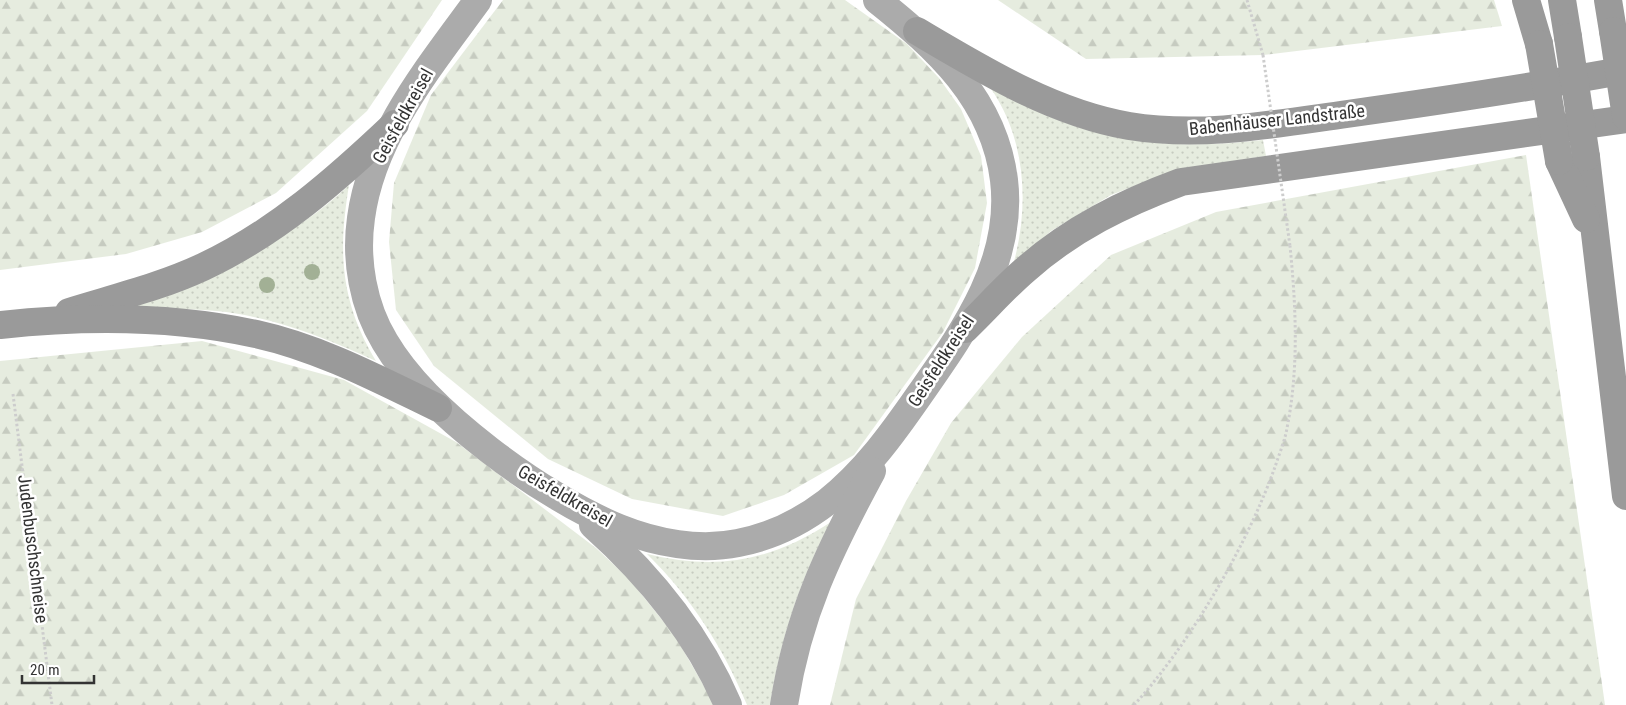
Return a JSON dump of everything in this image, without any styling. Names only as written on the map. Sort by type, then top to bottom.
[{"type":"highway","points":[[1526,0],[1539,44],[1559,161],[1596,240]]},
{"type":"highway","points":[[1562,0],[1586,157],[1626,496]]},
{"type":"highway","points":[[965,330],[1025,269],[1067,237],[1114,210],[1181,182],[1626,118],[1608,0]]},
{"type":"highway","name":"Babenhäuser Landstraße","points":[[917,32],[972,63],[1061,106],[1129,126],[1196,132],[1257,126],[1512,90],[1626,70]]},
{"type":"highway","points":[[44,320],[160,284],[204,267],[288,217],[359,158],[394,124]]},
{"type":"highway","points":[[0,325],[44,320],[164,322],[256,334],[333,360],[438,408]]},
{"type":"main road","name":"Geisfeldkreisel","points":[[478,0],[426,73],[394,124],[374,167],[360,220],[362,279],[369,308],[384,340],[404,371],[438,408],[491,450],[568,502],[622,530],[663,542],[706,546],[737,543],[794,523],[826,502],[876,454],[894,433],[965,330],[987,285],[1001,240],[1004,182],[989,127],[975,100],[947,60],[917,32],[877,0]]},
{"type":"main road","points":[[784,705],[792,664],[808,604],[830,551],[894,433]]},
{"type":"main road","points":[[568,502],[619,548],[672,609],[698,645],[728,705]]},
{"type":"path","points":[[1134,705],[1156,682],[1197,621],[1230,564],[1264,499],[1287,429],[1294,367],[1296,304],[1290,246],[1262,55],[1247,0]]},
{"type":"path","name":"Judenbuschschneise","points":[[13,394],[52,705]]},
{"type":"green space","points":[[0,0],[442,0],[367,111],[276,193],[202,232],[126,254],[0,270]]},
{"type":"green space","points":[[503,0],[845,0],[907,44],[939,78],[961,109],[981,156],[987,203],[975,268],[943,332],[854,455],[784,495],[723,516],[632,499],[548,459],[434,366],[396,310],[389,242],[394,183],[431,95]]},
{"type":"green space","points":[[998,0],[1494,0],[1502,26],[1263,55],[1086,59]]},
{"type":"green space","points":[[989,86],[1056,119],[1088,130],[1121,138],[1189,144],[1263,140],[1266,156],[1176,170],[1111,195],[1051,231],[1013,265],[1022,219],[1021,172],[1011,127]]},
{"type":"green space","points":[[1526,155],[1605,705],[830,705],[856,599],[906,501],[951,423],[1022,337],[1111,255],[1216,212]]},
{"type":"green space","points":[[349,185],[343,254],[345,276],[355,318],[376,361],[318,336],[257,318],[204,310],[123,310],[213,271],[271,242],[324,206]]},
{"type":"green space","points":[[202,341],[344,380],[456,442],[596,548],[630,580],[675,636],[715,705],[0,705],[0,361]]},
{"type":"green space","points":[[831,522],[810,566],[793,611],[779,657],[770,705],[747,705],[728,664],[705,625],[678,588],[647,554],[697,562],[721,562],[743,559],[787,546]]}]
